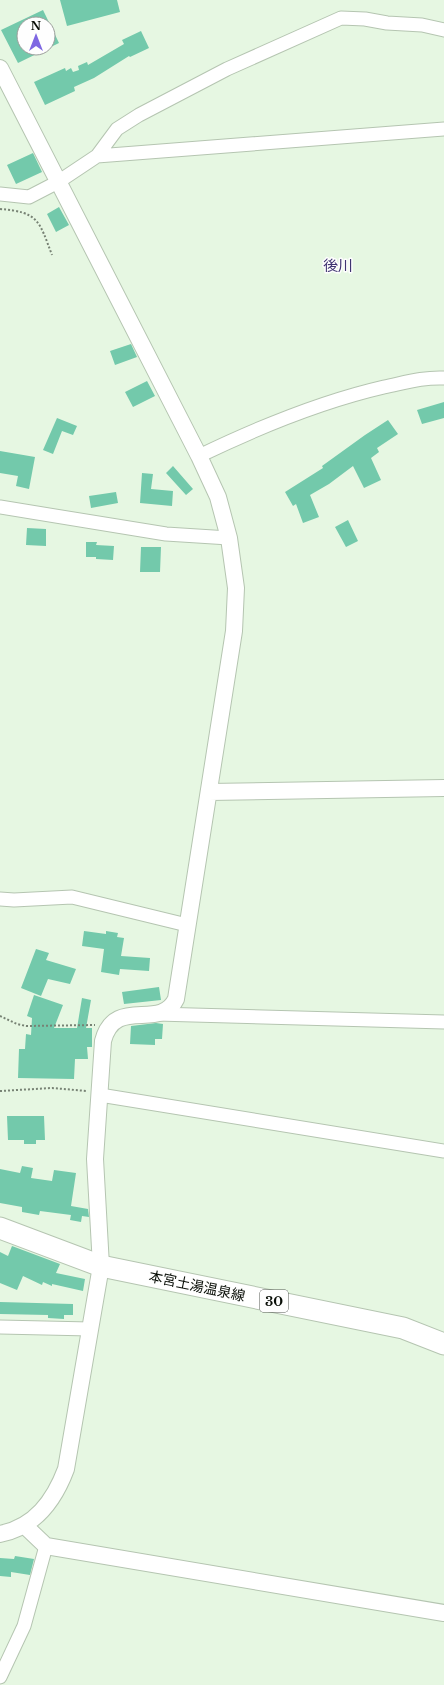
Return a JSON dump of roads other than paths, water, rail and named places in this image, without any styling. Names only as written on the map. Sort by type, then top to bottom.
[{"type":"main road","name":"本宮土湯温泉線","points":[[0,1228],[101,1266],[403,1328],[444,1344]]},
{"type":"street","points":[[0,194],[29,197],[58,182],[97,156],[118,129],[138,115],[227,69],[341,18],[422,25],[444,30]]},
{"type":"street","points":[[0,68],[199,456],[218,497],[229,538],[236,588],[234,631],[176,999],[169,1009],[157,1014]]},
{"type":"street","points":[[97,156],[444,129]]},
{"type":"street","points":[[199,456],[250,432],[310,408],[359,393],[428,377],[444,378]]},
{"type":"street","points":[[0,507],[166,534],[229,538]]},
{"type":"street","points":[[209,792],[444,788]]},
{"type":"street","points":[[0,899],[14,900],[72,897],[187,925]]},
{"type":"street","points":[[0,1534],[9,1532],[24,1525],[36,1517],[45,1508],[60,1484],[66,1469],[101,1266],[95,1159],[97,1093],[103,1041],[109,1025],[120,1018],[157,1014],[444,1022]]},
{"type":"street","points":[[97,1093],[444,1151]]},
{"type":"street","points":[[0,1327],[90,1330]]},
{"type":"street","points":[[24,1525],[46,1546],[444,1613]]},
{"type":"street","points":[[0,1677],[24,1626],[46,1546]]},
{"type":"district","name":"後川","points":[[338,265]]}]
